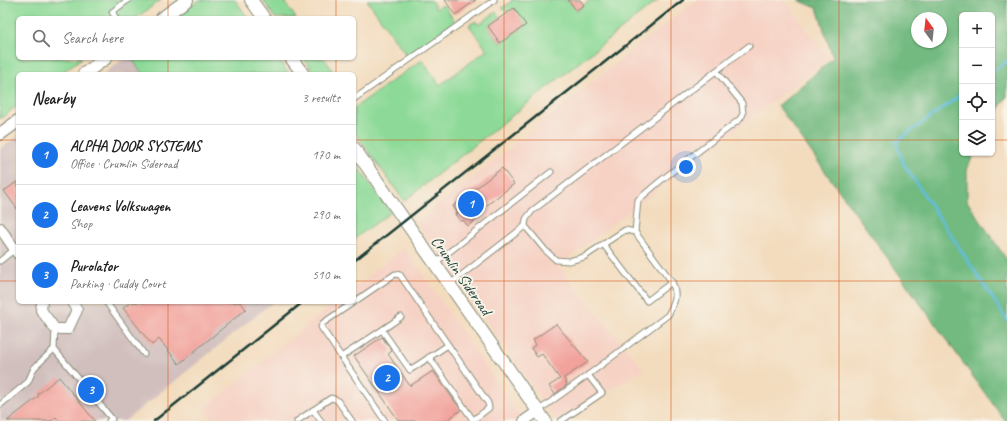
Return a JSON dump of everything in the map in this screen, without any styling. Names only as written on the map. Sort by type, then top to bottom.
[{"type":"street","points":[[165,16],[187,0]]},
{"type":"street","points":[[251,0],[263,16]]},
{"type":"street","points":[[87,72],[103,60]]},
{"type":"street","points":[[292,60],[302,72]]},
{"type":"street","points":[[0,134],[16,122]]},
{"type":"street","name":"Crumlin Sideroad","points":[[356,151],[542,416]]},
{"type":"street","points":[[0,228],[16,252]]},
{"type":"street","points":[[42,304],[41,310],[55,329],[68,330],[77,310],[73,304]]},
{"type":"street","points":[[524,421],[542,416]]},
{"type":"lane","points":[[115,16],[112,12],[128,0]]},
{"type":"lane","points":[[356,99],[494,0]]},
{"type":"lane","points":[[450,285],[525,226],[526,219],[532,211],[749,46]]},
{"type":"lane","points":[[542,416],[588,375],[668,314],[674,304],[676,291],[672,282],[635,232],[638,200],[740,119],[743,114],[742,103],[716,71]]},
{"type":"lane","points":[[435,264],[551,172]]},
{"type":"lane","points":[[525,226],[545,250],[556,260],[569,261],[584,256],[625,230],[635,232]]},
{"type":"lane","points":[[603,244],[647,301],[672,282]]},
{"type":"lane","points":[[0,261],[16,252]]},
{"type":"lane","points":[[356,301],[395,274],[400,275],[489,408],[473,420],[428,357]]},
{"type":"lane","points":[[107,304],[144,354]]},
{"type":"lane","points":[[351,304],[323,323],[321,327],[385,421]]},
{"type":"lane","points":[[341,357],[401,317]]},
{"type":"lane","points":[[55,329],[54,349],[112,419],[108,421]]},
{"type":"lane","points":[[382,330],[410,370],[448,345]]},
{"type":"lane","points":[[0,405],[28,382],[34,368],[54,349]]},
{"type":"lane","points":[[561,421],[602,393],[588,375]]},
{"type":"lane","points":[[297,421],[331,398],[335,398],[337,400],[352,421]]},
{"type":"lane","points":[[313,410],[321,421]]},
{"type":"shaded area","points":[[696,0],[785,0],[829,58],[558,266],[644,370],[556,421],[417,222]]},
{"type":"shaded area","points":[[122,60],[132,60],[142,72],[106,72]]},
{"type":"shaded area","points":[[16,137],[16,304],[271,304],[125,421],[0,421],[0,149]]},
{"type":"shaded area","points":[[404,247],[523,421],[214,421],[205,408],[334,304],[356,304],[356,286]]},
{"type":"green space","points":[[0,0],[161,0],[139,16],[16,16],[16,60],[79,60],[63,72],[16,72],[16,107],[0,119]]},
{"type":"green space","points":[[199,0],[235,0],[247,16],[179,16]]},
{"type":"green space","points":[[263,0],[283,0],[295,16],[274,16]]},
{"type":"green space","points":[[367,0],[431,0],[436,9],[441,5],[442,7],[444,5],[455,22],[410,54],[406,55]]},
{"type":"green space","points":[[511,0],[568,0],[577,11],[590,0],[658,0],[404,201],[356,134],[356,107],[422,60],[440,85],[487,50],[469,25],[476,21],[478,25],[496,12],[500,18],[488,26],[500,43],[526,25],[502,8],[512,1]]},
{"type":"green space","points":[[798,0],[1007,0],[1007,96],[995,114],[995,12],[959,12],[959,156],[973,156],[967,170],[967,201],[1007,260],[1007,421],[1005,421],[778,106],[833,58],[817,8]]},
{"type":"green space","points":[[132,60],[279,60],[288,72],[142,72]]},
{"type":"green space","points":[[304,60],[325,60],[334,72],[314,72]]},
{"type":"green space","points":[[356,165],[391,212],[356,238]]},
{"type":"building","points":[[445,0],[476,0],[455,15]]},
{"type":"building","points":[[568,0],[580,0],[584,5],[576,10]]},
{"type":"building","points":[[514,8],[526,25],[500,43],[488,26]]},
{"type":"building","points":[[502,168],[514,184],[478,212],[481,216],[468,226],[463,220],[461,222],[455,214],[458,213],[453,206]]},
{"type":"building","points":[[16,182],[16,207],[4,191]]},
{"type":"building","points":[[128,304],[242,304],[246,309],[179,364],[159,339],[152,345],[123,308]]},
{"type":"building","points":[[556,324],[588,362],[564,378],[567,385],[555,394],[549,386],[560,379],[542,354],[537,357],[531,348],[536,345],[533,340]]},
{"type":"building","points":[[382,337],[392,351],[388,354],[410,386],[433,371],[461,410],[446,421],[399,421],[354,356]]},
{"type":"building","points":[[59,377],[95,421],[59,421],[56,417],[51,421],[7,421],[39,396],[38,394]]},
{"type":"waterway","points":[[995,70],[1007,61]]},
{"type":"waterway","points":[[959,96],[896,142],[903,163],[1007,320]]},
{"type":"railway","points":[[356,259],[683,0]]},
{"type":"railway","points":[[154,421],[300,304]]},
{"type":"place","name":"ALPHA DOOR SYSTEMS","points":[[471,204]]},
{"type":"place","name":"Leavens Volkswagen","points":[[387,378]]},
{"type":"place","name":"Purolator","points":[[91,390]]}]
